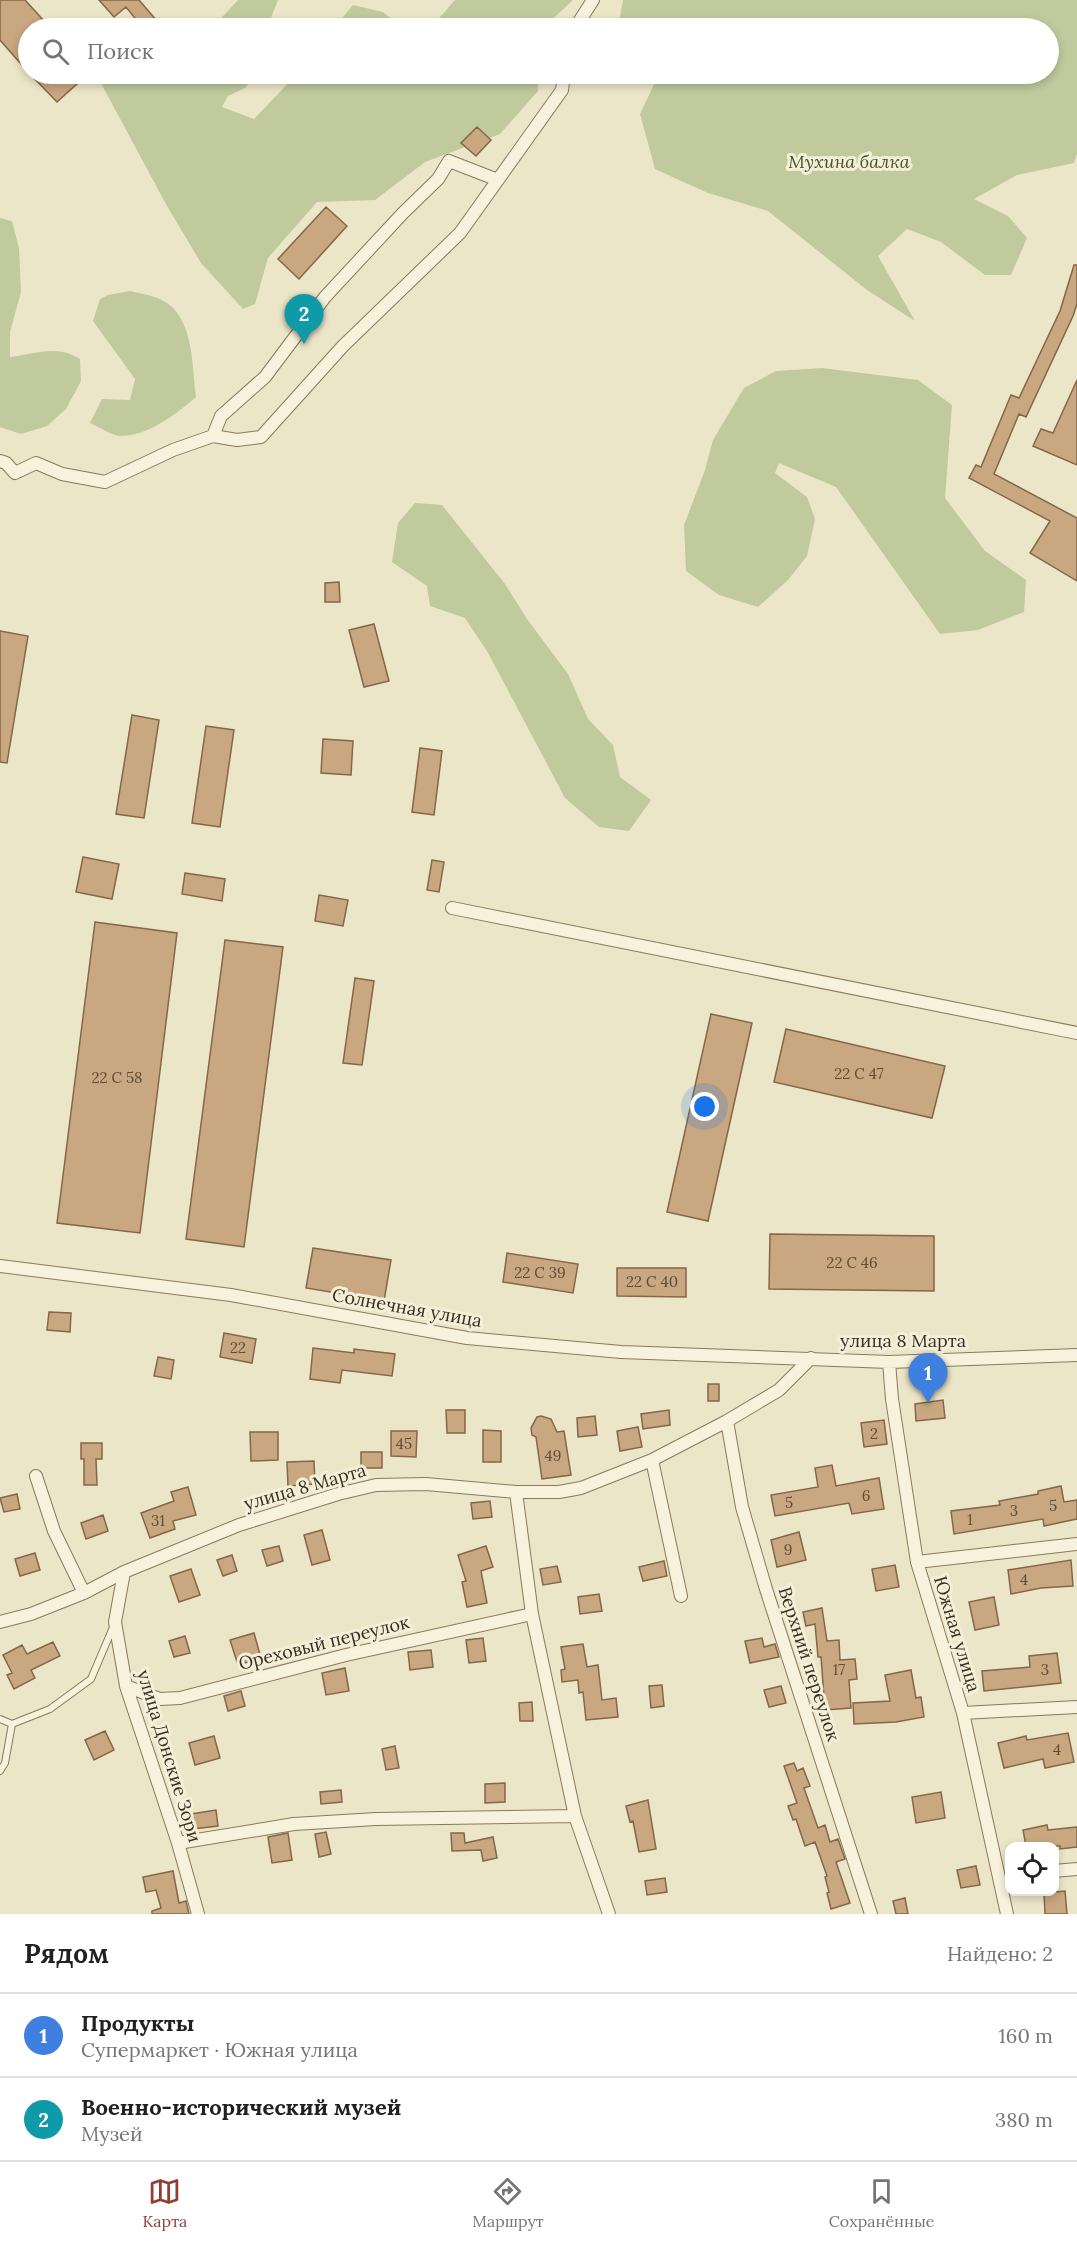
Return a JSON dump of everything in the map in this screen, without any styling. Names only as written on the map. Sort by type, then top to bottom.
[{"type":"street","points":[[581,18],[593,0]]},
{"type":"street","points":[[0,461],[6,463],[15,473],[36,463],[62,474],[105,482],[173,450],[213,436],[237,440],[261,437],[343,346],[459,233],[562,90],[563,84]]},
{"type":"street","points":[[213,436],[220,416],[265,377],[325,297],[438,179],[449,161],[498,180]]},
{"type":"street","points":[[452,908],[1077,1033]]},
{"type":"street","name":"Солнечная улица","points":[[0,1266],[231,1295],[467,1338],[621,1352],[811,1359]]},
{"type":"street","name":"улица 8 Марта","points":[[0,1622],[31,1614],[84,1593],[124,1572],[239,1525],[338,1494],[376,1485],[426,1484],[516,1492],[559,1492],[581,1488],[652,1460],[727,1421],[779,1390],[811,1359],[889,1362],[1077,1355]]},
{"type":"street","name":"Южная улица","points":[[889,1362],[892,1399],[917,1562],[963,1713],[1004,1875],[1007,1914]]},
{"type":"street","name":"Верхний переулок","points":[[727,1421],[742,1507],[766,1589],[871,1914]]},
{"type":"street","points":[[652,1460],[681,1596]]},
{"type":"street","points":[[36,1476],[54,1531],[84,1593]]},
{"type":"street","points":[[516,1492],[532,1614],[575,1816],[609,1914]]},
{"type":"street","points":[[917,1562],[1077,1544]]},
{"type":"street","name":"улица Донские Зори","points":[[124,1572],[115,1622],[126,1686],[178,1843],[198,1914]]},
{"type":"street","name":"Ореховый переулок","points":[[126,1686],[160,1699],[180,1698],[346,1654],[532,1614]]},
{"type":"street","points":[[963,1713],[1077,1707]]},
{"type":"street","points":[[178,1843],[294,1824],[376,1819],[575,1816]]},
{"type":"street","points":[[1059,1871],[1077,1869]]},
{"type":"lane","points":[[0,1719],[12,1724],[50,1709],[91,1679],[115,1622]]},
{"type":"lane","points":[[0,1771],[5,1764],[12,1724]]},
{"type":"green space","points":[[238,0],[278,0],[271,18],[221,18]]},
{"type":"green space","points":[[455,0],[573,0],[554,18],[439,18]]},
{"type":"green space","name":"Мухина балка","points":[[623,0],[1077,0],[1077,154],[1074,163],[1017,175],[974,199],[1008,216],[1027,238],[1011,275],[985,275],[941,242],[907,229],[878,256],[915,321],[867,290],[768,211],[708,193],[655,169],[640,114],[654,84],[1059,84],[1059,18],[620,18]]},
{"type":"green space","points":[[353,5],[383,12],[390,18],[342,18]]},
{"type":"green space","points":[[101,84],[248,84],[245,88],[228,96],[222,107],[254,119],[287,84],[538,84],[538,91],[500,134],[425,162],[375,200],[317,202],[268,258],[255,304],[243,309],[201,263],[167,206]]},
{"type":"green space","points":[[0,218],[12,221],[19,248],[21,292],[10,332],[10,357],[54,351],[71,354],[80,359],[81,381],[66,409],[47,426],[21,434],[0,427]]},
{"type":"green space","points":[[130,291],[164,301],[180,317],[191,350],[196,397],[152,428],[131,435],[117,436],[90,423],[102,399],[130,400],[135,379],[93,321],[100,299],[108,295]]},
{"type":"green space","points":[[822,368],[918,380],[952,405],[945,498],[985,551],[1026,580],[1024,612],[978,630],[940,634],[836,487],[779,463],[775,473],[807,497],[815,519],[807,556],[788,580],[758,607],[719,595],[686,571],[684,525],[705,470],[713,440],[744,388],[776,371]]},
{"type":"green space","points":[[415,503],[442,505],[505,584],[527,619],[568,674],[588,719],[613,745],[620,777],[651,800],[629,831],[599,827],[565,798],[487,651],[465,618],[430,606],[427,586],[392,562],[398,523]]},
{"type":"building","points":[[0,0],[25,0],[41,18],[18,18],[18,61],[0,40]]},
{"type":"building","points":[[99,0],[139,0],[154,18],[135,18],[126,7],[114,17]]},
{"type":"building","points":[[40,84],[77,84],[57,102]]},
{"type":"building","points":[[477,127],[491,140],[476,156],[461,143]]},
{"type":"building","points":[[326,207],[347,226],[299,279],[278,259]]},
{"type":"building","points":[[1074,265],[1077,265],[1077,304],[1073,316],[1026,417],[1019,414],[994,474],[1077,518],[1077,581],[1030,553],[1050,521],[969,478],[976,465],[981,467],[1011,395],[1019,398],[1060,311]]},
{"type":"building","points":[[1077,380],[1077,465],[1033,446],[1041,429],[1053,433]]},
{"type":"building","points":[[339,582],[340,602],[325,602],[325,583]]},
{"type":"building","points":[[374,624],[389,681],[364,687],[349,630]]},
{"type":"building","points":[[0,631],[28,636],[7,763],[0,762]]},
{"type":"building","points":[[132,715],[159,720],[144,818],[116,814]]},
{"type":"building","points":[[206,726],[234,730],[220,827],[192,823]]},
{"type":"building","points":[[323,739],[353,741],[351,775],[321,773]]},
{"type":"building","points":[[420,748],[442,751],[434,815],[412,812]]},
{"type":"building","points":[[83,857],[119,864],[112,899],[76,892]]},
{"type":"building","points":[[432,860],[444,862],[439,892],[427,890]]},
{"type":"building","points":[[185,873],[225,879],[222,901],[182,894]]},
{"type":"building","points":[[319,895],[348,900],[343,926],[315,921]]},
{"type":"building","points":[[95,922],[177,933],[140,1233],[57,1223]]},
{"type":"building","points":[[225,940],[283,947],[244,1247],[186,1239]]},
{"type":"building","points":[[355,978],[374,981],[362,1065],[343,1063]]},
{"type":"building","points":[[711,1014],[752,1023],[708,1221],[667,1212]]},
{"type":"building","points":[[786,1029],[945,1066],[932,1118],[774,1082]]},
{"type":"building","points":[[770,1234],[934,1236],[934,1291],[769,1289]]},
{"type":"building","points":[[313,1248],[391,1260],[384,1301],[306,1288]]},
{"type":"building","points":[[507,1253],[578,1264],[573,1293],[503,1282]]},
{"type":"building","points":[[617,1268],[686,1268],[686,1297],[617,1296]]},
{"type":"building","points":[[49,1312],[71,1313],[70,1332],[47,1330]]},
{"type":"building","points":[[224,1333],[256,1339],[252,1363],[220,1357]]},
{"type":"building","points":[[313,1348],[354,1353],[354,1349],[395,1354],[392,1376],[342,1370],[340,1383],[310,1379]]},
{"type":"building","points":[[158,1357],[174,1360],[171,1379],[154,1376]]},
{"type":"building","points":[[708,1384],[719,1384],[719,1401],[708,1401]]},
{"type":"building","points":[[943,1400],[945,1418],[916,1421],[915,1404]]},
{"type":"building","points":[[446,1410],[465,1410],[465,1433],[447,1433]]},
{"type":"building","points":[[669,1410],[670,1425],[643,1429],[641,1414]]},
{"type":"building","points":[[595,1416],[597,1435],[578,1437],[577,1418]]},
{"type":"building","points":[[537,1417],[551,1419],[557,1432],[564,1431],[571,1475],[542,1479],[536,1437],[532,1435],[531,1428]]},
{"type":"building","points":[[884,1420],[887,1444],[864,1447],[861,1423]]},
{"type":"building","points":[[638,1427],[642,1447],[620,1451],[617,1431]]},
{"type":"building","points":[[483,1430],[501,1431],[501,1462],[483,1462]]},
{"type":"building","points":[[391,1431],[417,1431],[416,1457],[391,1456]]},
{"type":"building","points":[[250,1432],[278,1432],[278,1460],[251,1461]]},
{"type":"building","points":[[81,1443],[102,1443],[102,1459],[96,1459],[97,1485],[84,1485],[84,1459],[81,1459]]},
{"type":"building","points":[[361,1452],[382,1452],[382,1468],[361,1468]]},
{"type":"building","points":[[314,1461],[315,1484],[288,1486],[287,1462]]},
{"type":"building","points":[[832,1465],[836,1486],[879,1478],[884,1509],[852,1514],[849,1503],[775,1516],[771,1495],[818,1487],[815,1468]]},
{"type":"building","points":[[1061,1486],[1064,1502],[1077,1500],[1077,1519],[1044,1526],[1043,1519],[954,1534],[951,1511],[1000,1505],[999,1501],[1038,1494],[1038,1491]]},
{"type":"building","points":[[188,1487],[196,1515],[173,1521],[175,1529],[150,1538],[141,1513],[174,1501],[171,1492]]},
{"type":"building","points":[[17,1494],[20,1509],[4,1512],[0,1498]]},
{"type":"building","points":[[490,1501],[492,1517],[473,1519],[471,1503]]},
{"type":"building","points":[[103,1515],[108,1531],[86,1539],[81,1523]]},
{"type":"building","points":[[322,1530],[330,1560],[312,1565],[304,1535]]},
{"type":"building","points":[[799,1532],[806,1560],[777,1567],[771,1540]]},
{"type":"building","points":[[279,1546],[283,1561],[267,1566],[262,1550]]},
{"type":"building","points":[[486,1546],[493,1567],[481,1571],[487,1603],[467,1607],[462,1582],[466,1581],[458,1555]]},
{"type":"building","points":[[35,1553],[40,1570],[20,1576],[15,1559]]},
{"type":"building","points":[[232,1555],[237,1571],[223,1576],[217,1560]]},
{"type":"building","points":[[1071,1560],[1073,1586],[1041,1588],[1011,1594],[1008,1570]]},
{"type":"building","points":[[664,1561],[667,1576],[643,1581],[639,1567]]},
{"type":"building","points":[[895,1565],[899,1587],[876,1591],[872,1569]]},
{"type":"building","points":[[557,1566],[561,1582],[543,1585],[540,1569]]},
{"type":"building","points":[[191,1569],[200,1595],[179,1602],[170,1576]]},
{"type":"building","points":[[599,1594],[602,1611],[580,1614],[578,1597]]},
{"type":"building","points":[[994,1597],[999,1625],[975,1630],[969,1602]]},
{"type":"building","points":[[822,1608],[827,1641],[839,1640],[840,1660],[855,1659],[857,1679],[849,1680],[851,1708],[825,1710],[821,1657],[818,1657],[815,1624],[806,1626],[803,1612]]},
{"type":"building","points":[[254,1633],[261,1658],[238,1665],[230,1640]]},
{"type":"building","points":[[185,1636],[190,1653],[174,1657],[169,1641]]},
{"type":"building","points":[[483,1638],[486,1661],[469,1663],[466,1640]]},
{"type":"building","points":[[762,1638],[764,1647],[775,1644],[779,1657],[750,1663],[745,1641]]},
{"type":"building","points":[[53,1642],[60,1656],[31,1670],[35,1678],[14,1689],[7,1675],[12,1673],[3,1655],[22,1645],[27,1654]]},
{"type":"building","points":[[583,1644],[587,1667],[598,1665],[602,1700],[616,1698],[618,1717],[586,1720],[583,1692],[579,1693],[578,1680],[562,1682],[561,1670],[565,1669],[561,1647]]},
{"type":"building","points":[[431,1650],[433,1667],[410,1670],[408,1652]]},
{"type":"building","points":[[1057,1653],[1061,1683],[984,1691],[982,1671],[1030,1667],[1029,1656]]},
{"type":"building","points":[[345,1668],[349,1691],[326,1695],[322,1673]]},
{"type":"building","points":[[911,1670],[916,1698],[921,1697],[924,1717],[896,1722],[854,1724],[853,1703],[890,1701],[885,1675]]},
{"type":"building","points":[[662,1685],[664,1706],[651,1708],[649,1686]]},
{"type":"building","points":[[781,1686],[786,1703],[769,1707],[764,1690]]},
{"type":"building","points":[[241,1691],[245,1706],[228,1711],[224,1696]]},
{"type":"building","points":[[532,1702],[533,1721],[520,1721],[519,1703]]},
{"type":"building","points":[[105,1731],[114,1750],[94,1760],[85,1740]]},
{"type":"building","points":[[1068,1733],[1074,1762],[1045,1768],[1043,1759],[1004,1768],[998,1743],[1026,1736],[1027,1740]]},
{"type":"building","points":[[214,1736],[220,1758],[195,1765],[189,1743]]},
{"type":"building","points":[[395,1746],[399,1768],[386,1770],[382,1749]]},
{"type":"building","points":[[794,1763],[797,1771],[803,1768],[810,1786],[804,1788],[818,1828],[825,1825],[830,1842],[838,1839],[845,1859],[836,1862],[850,1903],[831,1909],[825,1877],[827,1876],[815,1842],[805,1846],[796,1819],[793,1820],[788,1806],[797,1803],[784,1766]]},
{"type":"building","points":[[505,1783],[505,1802],[485,1803],[485,1784]]},
{"type":"building","points":[[341,1790],[342,1802],[321,1804],[320,1792]]},
{"type":"building","points":[[941,1792],[945,1818],[916,1823],[912,1797]]},
{"type":"building","points":[[648,1800],[656,1849],[639,1852],[633,1821],[630,1822],[626,1806]]},
{"type":"building","points":[[216,1810],[218,1826],[193,1829],[191,1814]]},
{"type":"building","points":[[1047,1825],[1048,1830],[1077,1827],[1077,1847],[1060,1849],[1059,1842],[1025,1842],[1023,1830]]},
{"type":"building","points":[[326,1832],[331,1854],[319,1857],[315,1834]]},
{"type":"building","points":[[288,1833],[292,1860],[272,1863],[268,1837]]},
{"type":"building","points":[[451,1833],[464,1833],[465,1843],[493,1837],[497,1858],[483,1861],[481,1850],[452,1851]]},
{"type":"building","points":[[976,1866],[980,1885],[961,1888],[957,1870]]},
{"type":"building","points":[[173,1871],[179,1903],[186,1901],[189,1914],[152,1914],[152,1911],[161,1908],[156,1890],[146,1892],[143,1877]]},
{"type":"building","points":[[665,1878],[667,1892],[647,1895],[645,1881]]},
{"type":"building","points":[[1065,1891],[1067,1914],[1045,1914],[1044,1896],[1059,1896],[1059,1892]]},
{"type":"building","points":[[905,1898],[908,1914],[896,1914],[893,1901]]},
{"type":"place","name":"Военно-исторический музей","points":[[304,344]]},
{"type":"place","name":"Продукты","points":[[928,1403]]}]
